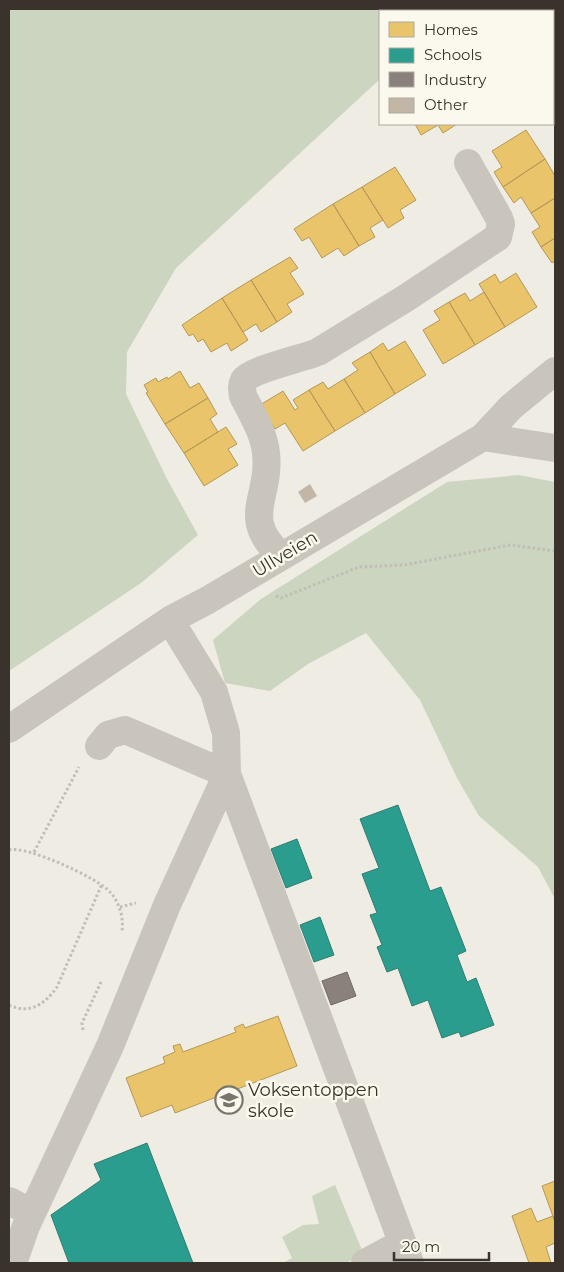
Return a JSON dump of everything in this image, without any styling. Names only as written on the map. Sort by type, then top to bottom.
[{"type":"street","points":[[281,556],[267,541],[260,527],[259,515],[267,466],[266,451],[243,396],[242,388],[244,381],[254,372],[304,359],[318,352],[406,298],[498,237],[501,224],[468,163]]},
{"type":"street","name":"Ullveien","points":[[9,729],[170,620],[483,437],[511,407],[555,372]]},
{"type":"street","points":[[483,437],[555,448]]},
{"type":"street","points":[[170,620],[214,692],[226,733],[227,774],[406,1253],[365,1263]]},
{"type":"street","points":[[91,754],[108,735],[125,730],[227,774]]},
{"type":"street","points":[[13,1263],[20,1207],[110,1046],[167,904],[227,774]]},
{"type":"path","points":[[246,577],[258,587],[281,598],[359,567],[404,565],[510,545],[555,551]]},
{"type":"path","points":[[34,852],[91,754]]},
{"type":"path","points":[[9,850],[15,848],[34,852],[102,884],[120,907],[123,926],[121,936]]},
{"type":"path","points":[[9,1005],[22,1010],[30,1009],[49,998],[57,986],[102,884]]},
{"type":"path","points":[[120,907],[132,904]]},
{"type":"path","points":[[102,980],[82,1023],[82,1029],[85,1033],[110,1046]]},
{"type":"green space","points":[[9,9],[493,9],[379,10],[379,80],[176,268],[127,352],[126,394],[167,479],[198,535],[141,583],[9,671]]},
{"type":"green space","points":[[519,475],[555,482],[555,899],[538,867],[479,816],[457,778],[420,700],[366,633],[308,664],[270,691],[225,683],[213,640],[261,599],[447,482]]},
{"type":"green space","points":[[335,1185],[364,1255],[345,1263],[283,1263],[292,1258],[282,1237],[303,1225],[319,1224],[312,1196]]},
{"type":"building: Homes","points":[[416,125],[438,125],[421,135]]},
{"type":"building: Homes","points":[[438,125],[455,125],[443,133]]},
{"type":"building: Homes","points":[[526,130],[545,159],[503,187],[494,172],[502,167],[492,151]]},
{"type":"building: Homes","points":[[545,159],[555,176],[555,198],[531,213],[521,197],[514,203],[503,187]]},
{"type":"building: Homes","points":[[395,167],[416,200],[400,210],[404,218],[388,228],[362,187]]},
{"type":"building: Homes","points":[[362,187],[383,220],[370,228],[375,237],[359,246],[333,204]]},
{"type":"building: Homes","points":[[555,198],[555,238],[541,247],[532,232],[540,227],[531,213]]},
{"type":"building: Homes","points":[[333,204],[359,246],[344,256],[338,248],[322,258],[309,237],[302,241],[294,229]]},
{"type":"building: Homes","points":[[555,238],[555,261],[552,263],[541,247]]},
{"type":"building: Homes","points":[[290,257],[298,268],[290,273],[304,294],[287,304],[292,312],[277,322],[251,280]]},
{"type":"building: Homes","points":[[516,273],[537,307],[505,327],[479,284],[495,274],[500,283]]},
{"type":"building: Homes","points":[[251,280],[277,322],[261,332],[256,324],[243,332],[222,298]]},
{"type":"building: Homes","points":[[484,292],[505,327],[475,345],[449,302],[465,293],[470,301]]},
{"type":"building: Homes","points":[[222,298],[248,340],[231,351],[227,343],[211,352],[203,339],[198,342],[193,334],[189,336],[182,325]]},
{"type":"building: Homes","points":[[449,302],[475,345],[443,364],[423,330],[440,320],[434,311]]},
{"type":"building: Homes","points":[[405,341],[426,375],[395,394],[370,352],[383,343],[388,351]]},
{"type":"building: Homes","points":[[370,352],[395,394],[365,413],[344,379],[358,370],[352,363]]},
{"type":"building: Homes","points":[[180,371],[190,388],[199,383],[208,398],[165,424],[146,393],[148,392],[144,385],[156,378],[158,382],[167,377],[168,379]]},
{"type":"building: Homes","points":[[344,379],[365,413],[335,431],[309,390],[323,382],[328,389]]},
{"type":"building: Homes","points":[[309,390],[335,431],[303,451],[285,423],[275,429],[260,405],[283,391],[295,410],[298,408],[293,400]]},
{"type":"building: Homes","points":[[208,398],[217,414],[210,419],[218,432],[184,453],[165,424]]},
{"type":"building: Homes","points":[[226,427],[237,444],[228,449],[238,465],[204,486],[184,453]]},
{"type":"building: Homes","points":[[278,1016],[297,1066],[175,1113],[172,1105],[141,1117],[126,1078],[165,1063],[163,1057],[175,1052],[173,1046],[180,1044],[183,1052],[236,1032],[234,1028],[243,1024],[245,1028]]},
{"type":"building: Homes","points":[[555,1181],[555,1222],[542,1186]]},
{"type":"building: Homes","points":[[531,1208],[537,1222],[553,1216],[555,1222],[555,1243],[546,1247],[551,1263],[529,1263],[512,1216]]},
{"type":"building: Schools","points":[[398,805],[430,891],[441,887],[466,951],[457,955],[467,982],[476,978],[494,1025],[461,1037],[459,1032],[442,1038],[428,1000],[412,1006],[398,968],[387,972],[377,947],[382,945],[370,915],[377,913],[362,874],[379,868],[360,819]]},
{"type":"building: Schools","points":[[297,839],[312,878],[286,888],[271,849]]},
{"type":"building: Schools","points":[[320,917],[334,955],[314,962],[300,925]]},
{"type":"building: Schools","points":[[147,1143],[193,1263],[69,1263],[51,1215],[101,1180],[94,1164]]},
{"type":"building: Industry","points":[[347,972],[356,996],[331,1005],[322,981]]},
{"type":"building: Other","points":[[310,484],[317,496],[305,503],[298,492]]},
{"type":"place","name":"Voksentoppen skole","points":[[229,1100]]}]
